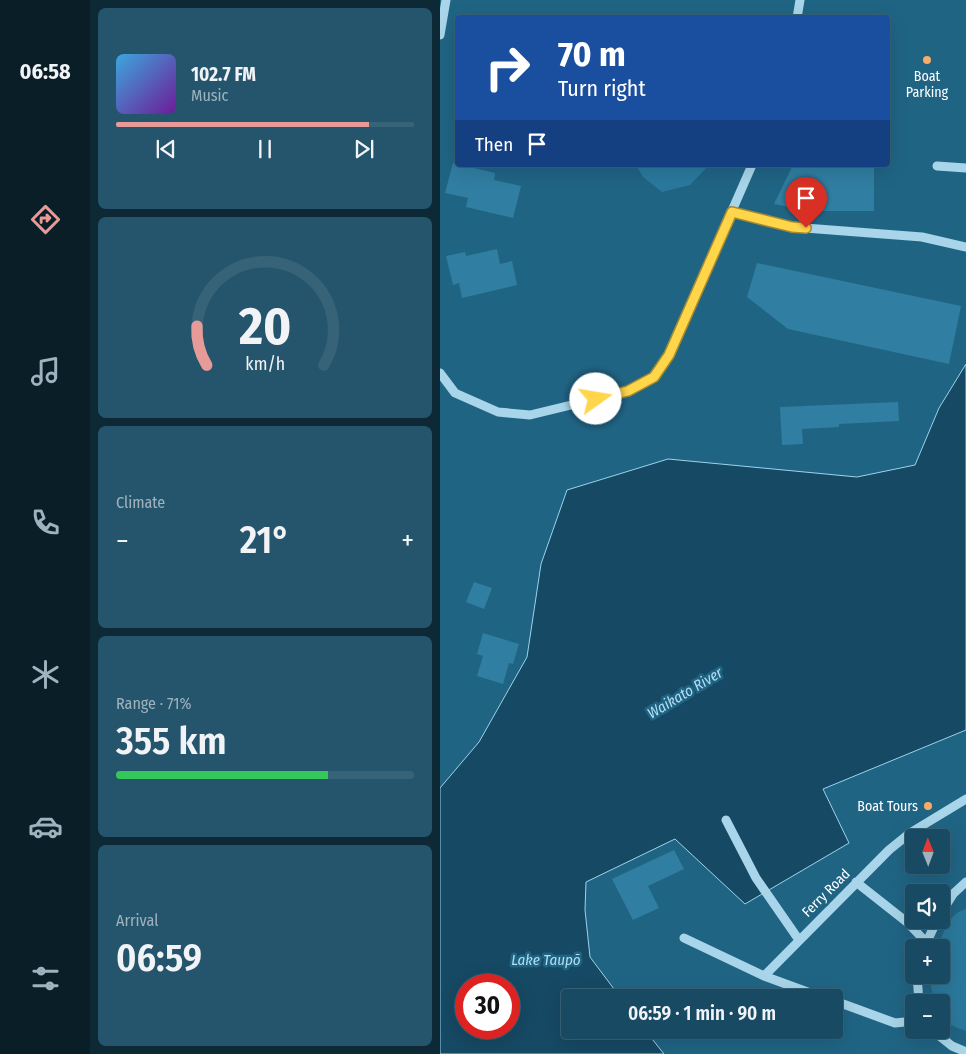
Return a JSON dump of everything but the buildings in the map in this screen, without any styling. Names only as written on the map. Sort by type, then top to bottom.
[{"type":"street","points":[[440,35],[446,0]]},
{"type":"street","points":[[798,15],[800,0]]},
{"type":"street","points":[[937,166],[966,168]]},
{"type":"street","points":[[440,374],[455,393],[498,412],[530,415],[628,391],[654,377],[669,355],[751,167]]},
{"type":"street","points":[[732,212],[792,227],[922,237],[966,247]]},
{"type":"street","name":"Ferry Road","points":[[764,976],[889,850],[910,833],[966,800]]},
{"type":"street","points":[[726,820],[756,878],[799,940]]},
{"type":"street","points":[[856,882],[908,923],[921,939]]},
{"type":"street","points":[[950,899],[966,882]]},
{"type":"street","points":[[684,938],[764,976],[799,989]]},
{"type":"street","points":[[843,1005],[895,1023],[905,1022]]},
{"type":"street","points":[[940,1039],[950,1050],[966,1052]]},
{"type":"shaded area","points":[[637,167],[707,167],[690,185],[662,192],[643,177]]},
{"type":"shaded area","points":[[966,909],[966,1031],[950,1025],[950,994],[933,994],[931,987],[931,984],[950,984],[950,939],[941,939],[946,929],[950,929],[951,919],[960,911]]},
{"type":"water","points":[[966,364],[966,730],[823,789],[849,843],[745,904],[675,839],[586,882],[585,910],[590,957],[614,989],[561,989],[561,1039],[652,1039],[664,1054],[440,1054],[440,788],[479,742],[527,657],[541,564],[567,490],[668,459],[857,477],[915,465],[939,408]]},
{"type":"place","name":"Boat Parking","points":[[927,60]]},
{"type":"place","name":"Boat Tours","points":[[928,806]]},
{"type":"route","points":[[596,399],[628,391],[654,377],[669,355],[732,212],[792,227],[806,228]]},
{"type":"water label","name":"Waikato River","points":[[685,693]]},
{"type":"water label","name":"Lake Taupō","points":[[546,960]]}]
